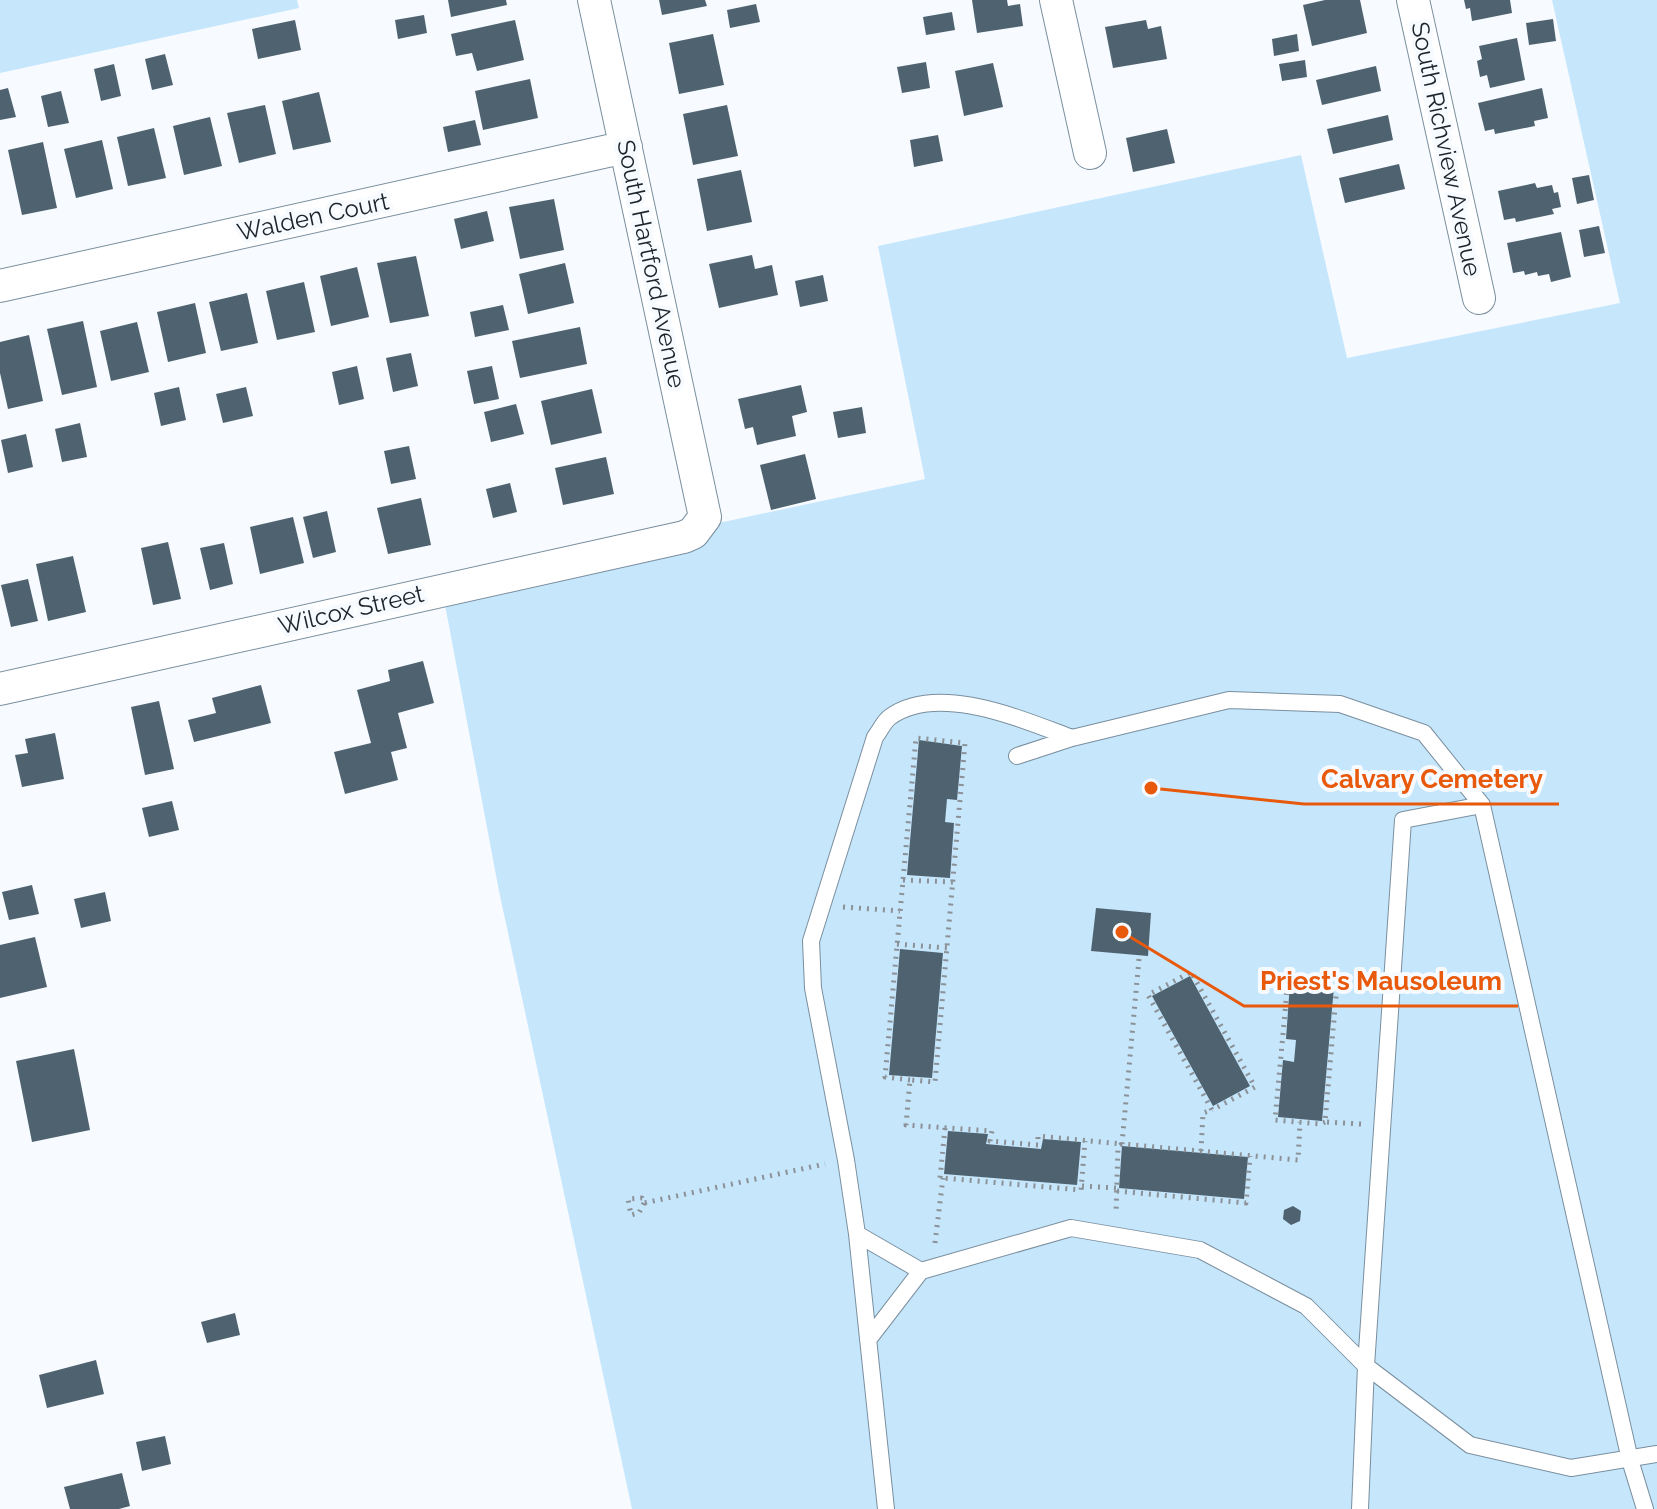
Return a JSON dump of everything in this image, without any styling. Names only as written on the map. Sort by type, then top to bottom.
[{"type":"street","name":"South Hartford Avenue","points":[[594,0],[705,517],[700,527]]},
{"type":"street","points":[[1056,0],[1090,153]]},
{"type":"street","name":"South Richview Avenue","points":[[1413,0],[1479,298]]},
{"type":"street","name":"Walden Court","points":[[0,286],[626,147]]},
{"type":"street","name":"Wilcox Street","points":[[0,689],[684,537],[700,527]]},
{"type":"lane","points":[[1017,756],[1072,738],[1229,700],[1340,704],[1424,733],[1482,805],[1630,1460],[1645,1509]]},
{"type":"lane","points":[[886,1509],[857,1234],[813,988],[811,941],[875,737],[889,718],[909,708],[939,702],[1001,712],[1072,738]]},
{"type":"lane","points":[[1360,1509],[1366,1366],[1403,820],[1482,805]]},
{"type":"lane","points":[[868,1340],[927,1269],[1071,1228],[1200,1250],[1306,1306],[1366,1366],[1470,1445],[1571,1468],[1657,1454]]},
{"type":"lane","points":[[857,1234],[927,1269]]},
{"type":"path","points":[[916,738],[965,743],[953,882],[935,1082],[885,1077],[916,738]]},
{"type":"path","points":[[903,880],[953,882]]},
{"type":"path","points":[[822,905],[900,911]]},
{"type":"path","points":[[897,944],[947,948]]},
{"type":"path","points":[[1114,1235],[1118,1147],[1122,1144],[1139,959]]},
{"type":"path","points":[[1201,1151],[1203,1113],[1212,1110],[1255,1087],[1191,972],[1148,995],[1212,1110]]},
{"type":"path","points":[[1382,1126],[1275,1120],[1288,980],[1391,989]]},
{"type":"path","points":[[1325,1122],[1337,985]]},
{"type":"path","points":[[910,1080],[906,1125],[992,1131],[990,1141],[1038,1145],[1038,1136],[1298,1160],[1300,1122]]},
{"type":"path","points":[[945,1128],[940,1178],[1081,1190],[1085,1141]]},
{"type":"path","points":[[1082,1186],[1246,1203],[1250,1156]]},
{"type":"path","points":[[644,1203],[846,1160]]},
{"type":"path","points":[[927,1269],[943,1178]]},
{"type":"shaded area","points":[[0,0],[297,0],[299,8],[0,73]]},
{"type":"shaded area","points":[[1552,0],[1657,0],[1657,1509],[632,1509],[499,891],[442,589],[700,527],[925,479],[878,246],[1301,155],[1347,358],[1620,303]]},
{"type":"building","points":[[448,0],[506,0],[507,5],[451,17]]},
{"type":"building","points":[[659,0],[705,0],[707,6],[662,15]]},
{"type":"building","points":[[972,0],[1007,0],[1008,6],[1020,4],[1023,26],[977,33]]},
{"type":"building","points":[[1325,0],[1360,0],[1367,33],[1312,46],[1303,5]]},
{"type":"building","points":[[1464,0],[1510,0],[1512,13],[1472,21],[1470,8],[1466,9]]},
{"type":"building","points":[[756,4],[760,22],[730,28],[727,10]]},
{"type":"building","points":[[952,12],[955,30],[926,35],[923,17]]},
{"type":"building","points":[[424,15],[427,33],[398,39],[395,20]]},
{"type":"building","points":[[1553,19],[1556,41],[1529,45],[1526,23]]},
{"type":"building","points":[[295,20],[301,50],[258,59],[252,29]]},
{"type":"building","points":[[515,20],[524,60],[477,71],[472,53],[456,56],[451,34]]},
{"type":"building","points":[[1146,20],[1148,29],[1161,26],[1167,59],[1113,68],[1105,27]]},
{"type":"building","points":[[713,34],[724,85],[679,94],[669,43]]},
{"type":"building","points":[[1297,34],[1299,51],[1274,56],[1272,39]]},
{"type":"building","points":[[1517,38],[1525,80],[1490,88],[1487,75],[1480,77],[1477,61],[1482,59],[1479,46]]},
{"type":"building","points":[[165,54],[173,85],[152,90],[145,59]]},
{"type":"building","points":[[1305,60],[1307,77],[1282,81],[1279,64]]},
{"type":"building","points":[[926,62],[930,88],[902,93],[897,67]]},
{"type":"building","points":[[993,63],[1003,107],[964,116],[955,71]]},
{"type":"building","points":[[114,64],[121,96],[101,101],[94,69]]},
{"type":"building","points":[[1376,66],[1381,91],[1322,105],[1316,80]]},
{"type":"building","points":[[530,79],[538,118],[483,130],[475,91]]},
{"type":"building","points":[[8,88],[16,117],[0,120],[0,90]]},
{"type":"building","points":[[1542,88],[1548,118],[1534,121],[1535,126],[1495,134],[1494,129],[1485,131],[1478,103]]},
{"type":"building","points":[[61,91],[69,123],[48,127],[41,96]]},
{"type":"building","points":[[319,92],[331,142],[293,150],[282,101]]},
{"type":"building","points":[[265,105],[276,154],[239,163],[227,113]]},
{"type":"building","points":[[727,105],[738,156],[693,165],[683,114]]},
{"type":"building","points":[[1388,115],[1393,140],[1333,154],[1327,129]]},
{"type":"building","points":[[210,117],[222,166],[184,175],[173,126]]},
{"type":"building","points":[[475,120],[481,145],[448,152],[443,127]]},
{"type":"building","points":[[154,128],[166,178],[128,186],[117,137]]},
{"type":"building","points":[[1167,129],[1175,163],[1133,172],[1126,138]]},
{"type":"building","points":[[938,135],[943,161],[914,167],[910,140]]},
{"type":"building","points":[[102,140],[113,189],[76,198],[64,149]]},
{"type":"building","points":[[43,142],[57,208],[22,215],[8,150]]},
{"type":"building","points":[[1399,164],[1405,189],[1345,203],[1339,178]]},
{"type":"building","points":[[741,170],[752,222],[707,231],[697,179]]},
{"type":"building","points":[[1589,175],[1594,200],[1577,204],[1572,178]]},
{"type":"building","points":[[1535,183],[1537,188],[1552,185],[1554,193],[1558,192],[1561,207],[1552,209],[1554,214],[1516,222],[1515,218],[1504,220],[1498,191]]},
{"type":"building","points":[[554,199],[564,250],[520,259],[509,207]]},
{"type":"building","points":[[487,211],[494,241],[461,249],[454,219]]},
{"type":"building","points":[[1599,226],[1605,253],[1584,257],[1579,230]]},
{"type":"building","points":[[1561,232],[1571,277],[1551,282],[1549,274],[1513,273],[1507,243]]},
{"type":"building","points":[[752,255],[755,269],[772,265],[778,295],[719,308],[709,264]]},
{"type":"building","points":[[416,256],[429,316],[390,323],[377,263]]},
{"type":"building","points":[[565,263],[574,303],[528,314],[519,274]]},
{"type":"building","points":[[357,267],[369,317],[331,326],[320,276]]},
{"type":"building","points":[[823,275],[828,301],[800,307],[795,281]]},
{"type":"building","points":[[304,282],[315,332],[277,340],[266,291]]},
{"type":"building","points":[[247,293],[258,343],[221,351],[209,302]]},
{"type":"building","points":[[195,303],[206,353],[168,362],[157,312]]},
{"type":"building","points":[[503,305],[509,330],[475,337],[470,312]]},
{"type":"building","points":[[83,321],[97,387],[62,395],[47,329]]},
{"type":"building","points":[[137,322],[149,372],[111,381],[100,331]]},
{"type":"building","points":[[580,327],[587,364],[520,378],[512,341]]},
{"type":"building","points":[[29,335],[43,401],[8,409],[0,373],[0,342]]},
{"type":"building","points":[[411,353],[418,386],[393,392],[386,358]]},
{"type":"building","points":[[357,366],[364,399],[339,405],[332,372]]},
{"type":"building","points":[[492,366],[499,399],[474,404],[467,371]]},
{"type":"building","points":[[801,385],[807,412],[792,416],[796,436],[757,445],[753,427],[745,429],[738,399]]},
{"type":"building","points":[[179,387],[186,420],[161,426],[154,393]]},
{"type":"building","points":[[246,387],[253,416],[223,423],[216,394]]},
{"type":"building","points":[[592,389],[602,433],[551,445],[541,401]]},
{"type":"building","points":[[516,404],[524,434],[491,442],[484,412]]},
{"type":"building","points":[[862,407],[866,433],[838,438],[833,412]]},
{"type":"building","points":[[80,423],[87,457],[62,462],[55,429]]},
{"type":"building","points":[[26,434],[33,467],[8,473],[1,440]]},
{"type":"building","points":[[409,446],[416,479],[391,484],[384,451]]},
{"type":"building","points":[[805,454],[816,499],[771,510],[760,465]]},
{"type":"building","points":[[606,457],[614,494],[563,505],[555,468]]},
{"type":"building","points":[[510,483],[517,512],[493,518],[486,489]]},
{"type":"building","points":[[421,498],[431,545],[388,554],[377,508]]},
{"type":"building","points":[[327,511],[336,552],[313,558],[303,517]]},
{"type":"building","points":[[293,517],[304,563],[260,574],[250,527]]},
{"type":"building","points":[[168,542],[181,599],[153,605],[141,548]]},
{"type":"building","points":[[224,543],[233,584],[210,590],[200,548]]},
{"type":"building","points":[[73,556],[86,612],[48,621],[36,564]]},
{"type":"building","points":[[28,579],[38,621],[11,627],[1,585]]},
{"type":"building","points":[[423,661],[434,703],[398,713],[407,748],[391,752],[398,780],[345,794],[334,752],[371,743],[357,690],[390,681],[388,670]]},
{"type":"building","points":[[261,685],[271,723],[194,742],[188,720],[216,713],[212,698]]},
{"type":"building","points":[[159,701],[174,769],[145,775],[131,707]]},
{"type":"building","points":[[55,733],[64,779],[22,787],[15,755],[28,753],[25,739]]},
{"type":"building","points":[[919,740],[962,746],[957,800],[947,799],[945,822],[954,823],[950,878],[907,875]]},
{"type":"building","points":[[172,801],[179,830],[149,837],[142,808]]},
{"type":"building","points":[[32,885],[39,914],[9,920],[2,892]]},
{"type":"building","points":[[105,892],[111,921],[81,928],[74,899]]},
{"type":"building","points":[[1096,908],[1151,913],[1148,956],[1091,951]]},
{"type":"building","points":[[35,937],[47,987],[0,998],[0,945]]},
{"type":"building","points":[[900,949],[943,953],[932,1078],[889,1075]]},
{"type":"building","points":[[1190,976],[1250,1086],[1213,1106],[1152,996]]},
{"type":"building","points":[[1290,983],[1334,987],[1322,1121],[1278,1117],[1283,1060],[1294,1062],[1296,1040],[1286,1039]]},
{"type":"building","points":[[74,1049],[90,1130],[32,1142],[16,1061]]},
{"type":"building","points":[[948,1131],[988,1134],[986,1144],[1041,1149],[1043,1139],[1081,1142],[1077,1185],[944,1174]]},
{"type":"building","points":[[1122,1146],[1248,1157],[1244,1199],[1119,1188]]},
{"type":"building","points":[[1293,1206],[1301,1211],[1300,1221],[1291,1225],[1283,1219],[1284,1210]]},
{"type":"building","points":[[235,1313],[240,1335],[207,1343],[201,1322]]},
{"type":"building","points":[[96,1360],[104,1394],[47,1408],[39,1375]]},
{"type":"building","points":[[165,1436],[171,1464],[142,1471],[136,1442]]},
{"type":"building","points":[[122,1473],[130,1506],[119,1509],[70,1509],[64,1487]]},
{"type":"place","name":"Calvary Cemetery","points":[[1151,788]]},
{"type":"place","name":"Priest's Mausoleum","points":[[1122,932]]}]
